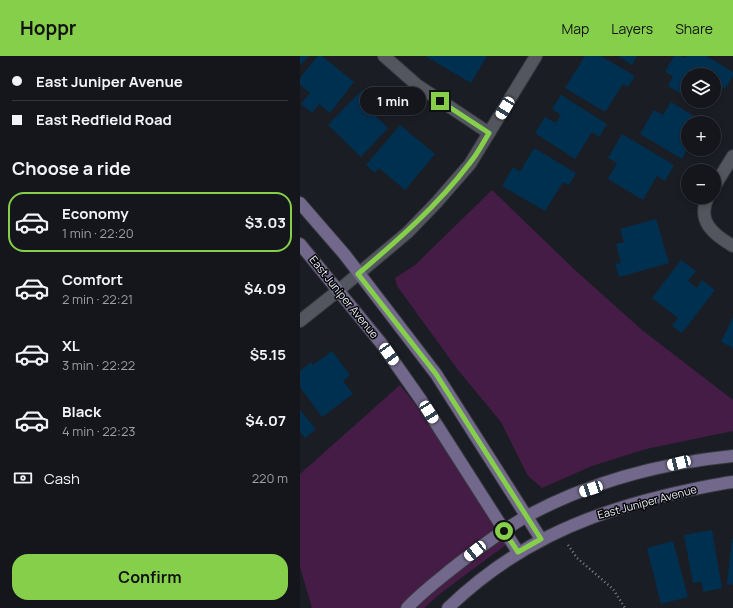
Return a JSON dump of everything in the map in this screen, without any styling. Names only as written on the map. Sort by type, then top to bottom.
[{"type":"street","points":[[384,56],[417,85],[489,133]]},
{"type":"street","points":[[300,320],[339,290],[408,232],[436,203],[470,164],[536,56]]},
{"type":"street","points":[[721,176],[733,156]]},
{"type":"street","points":[[300,203],[344,255],[436,374],[521,520],[541,539]]},
{"type":"street","points":[[706,204],[704,217],[707,225],[712,232],[733,246]]},
{"type":"street","name":"East Juniper Avenue","points":[[300,244],[381,343],[421,400],[518,552]]},
{"type":"street","points":[[407,608],[475,551],[504,531],[521,520],[576,494],[679,463],[733,456]]},
{"type":"street","name":"East Juniper Avenue","points":[[448,608],[518,552],[541,539],[589,517],[641,501],[733,482]]},
{"type":"path","points":[[560,530],[576,558],[613,589],[624,608]]},
{"type":"shaded area","points":[[492,190],[575,270],[642,330],[733,400],[733,431],[646,449],[592,466],[542,488],[528,476],[501,422],[458,370],[397,286],[395,278],[415,265]]},
{"type":"shaded area","points":[[400,385],[453,453],[511,541],[441,593],[424,608],[312,608],[300,567],[300,474]]},
{"type":"building","points":[[300,56],[309,56],[300,65]]},
{"type":"building","points":[[318,56],[322,56],[354,82],[330,113],[319,104],[312,113],[301,104],[310,93],[300,85],[300,78]]},
{"type":"building","points":[[425,56],[487,56],[471,83]]},
{"type":"building","points":[[585,56],[601,56],[635,76],[628,87],[623,84],[605,112],[565,88]]},
{"type":"building","points":[[618,56],[637,56],[632,65]]},
{"type":"building","points":[[674,56],[685,58],[686,56],[706,56],[733,72],[733,76],[725,89],[721,86],[721,68],[681,68],[681,94],[668,86],[673,76],[665,72]]},
{"type":"building","points":[[362,90],[375,102],[368,109],[388,128],[361,157],[328,125]]},
{"type":"building","points":[[561,95],[607,124],[599,137],[592,132],[575,159],[535,133],[545,117],[556,123],[561,115],[552,109]]},
{"type":"building","points":[[671,102],[694,116],[681,116],[681,156],[684,156],[682,159],[640,134],[654,110],[663,115]]},
{"type":"building","points":[[400,125],[435,154],[405,190],[379,168],[375,173],[366,165]]},
{"type":"building","points":[[622,134],[674,165],[665,181],[657,176],[643,200],[608,179],[617,163],[608,158]]},
{"type":"building","points":[[534,148],[576,173],[569,185],[563,182],[545,211],[502,186],[513,167],[520,172]]},
{"type":"building","points":[[656,219],[669,263],[619,277],[615,264],[621,263],[616,244],[624,242],[620,229]]},
{"type":"building","points":[[681,260],[696,271],[688,281],[697,288],[702,280],[715,290],[682,333],[672,326],[678,318],[652,298]]},
{"type":"building","points":[[733,317],[733,348],[721,342]]},
{"type":"building","points":[[332,351],[350,375],[343,381],[353,394],[322,417],[300,387],[300,371],[311,362],[313,365]]},
{"type":"building","points":[[300,410],[316,429],[305,438],[300,432]]},
{"type":"building","points":[[712,530],[722,588],[703,592],[702,582],[693,583],[684,535]]},
{"type":"building","points":[[733,539],[733,585],[727,584]]},
{"type":"building","points":[[673,541],[688,597],[661,604],[647,548]]},
{"type":"route","points":[[440,101],[489,133],[470,164],[436,203],[408,232],[358,274],[394,318],[436,374],[541,539],[518,552],[504,531]]}]
